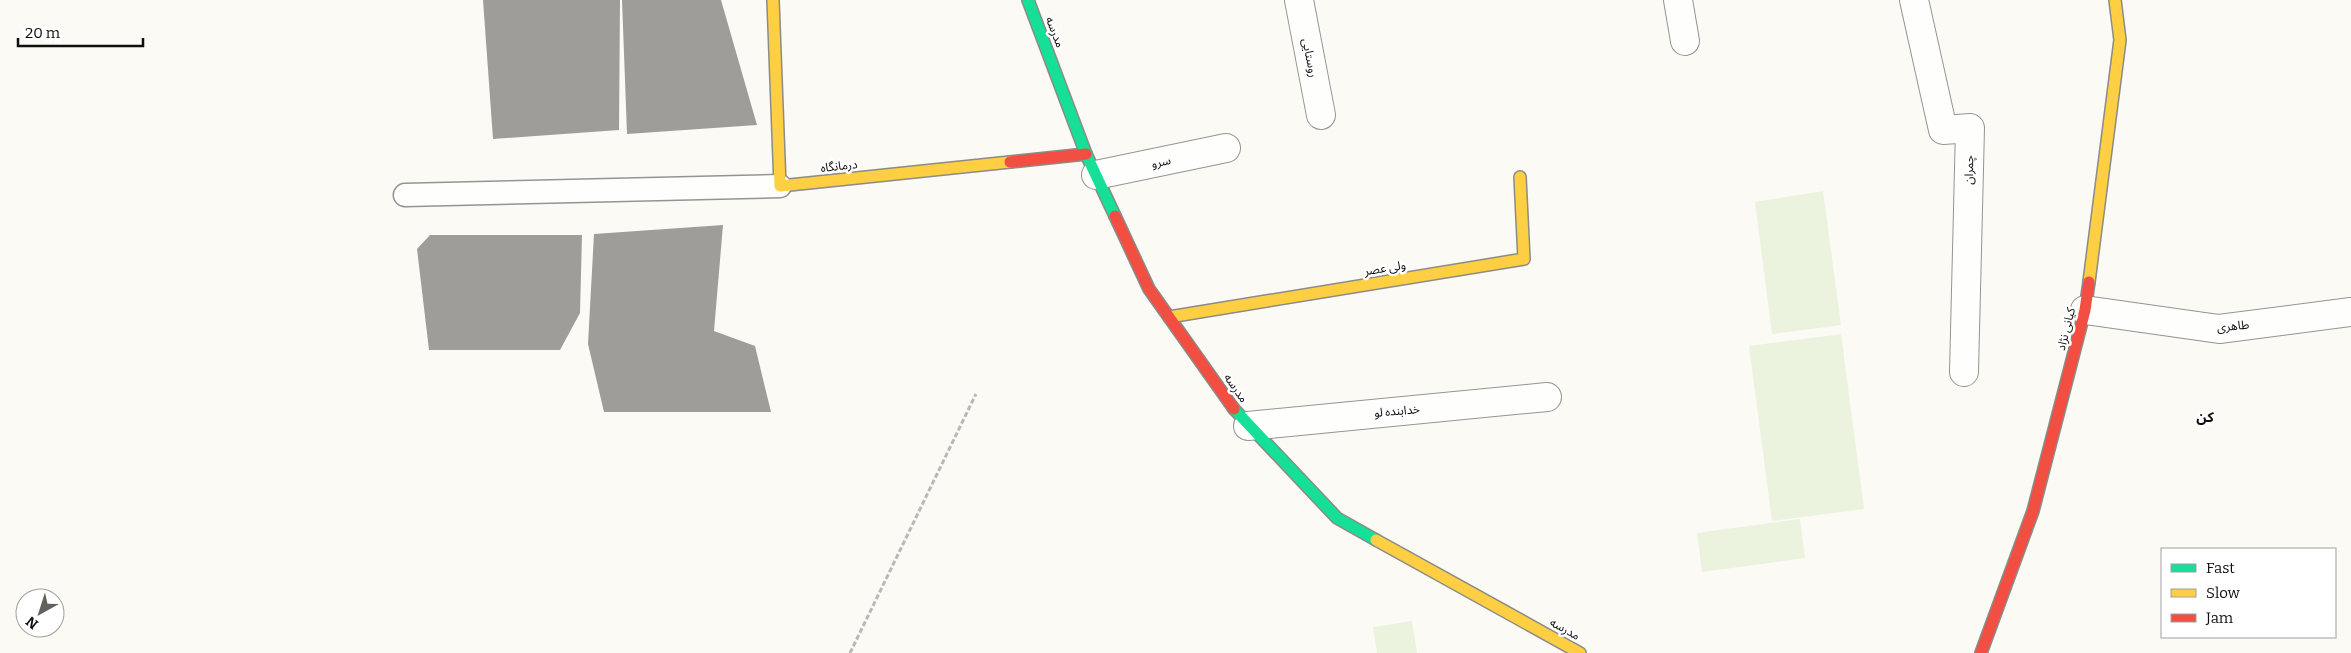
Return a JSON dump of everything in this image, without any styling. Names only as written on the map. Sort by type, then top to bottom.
[{"type":"street","points":[[773,0],[780,186]]},
{"type":"street","name":"مدرسه","points":[[1028,0],[1091,165],[1149,289],[1248,426],[1337,518],[1580,653]]},
{"type":"street","name":"روستایی","points":[[1299,0],[1321,115]]},
{"type":"street","points":[[1678,0],[1686,41]]},
{"type":"street","name":"چمران","points":[[1914,0],[1943,130],[1970,128],[1964,372]]},
{"type":"street","name":"کیانی نژاد","points":[[1981,653],[2033,511],[2085,310],[2120,40],[2115,0]]},
{"type":"street","name":"سرو","points":[[1091,165],[1226,148]]},
{"type":"street","name":"درمانگاه","points":[[780,186],[1091,165]]},
{"type":"street","name":"ولی عصر","points":[[1169,317],[1524,259],[1520,177]]},
{"type":"street","name":"طاهری","points":[[2085,310],[2219,330],[2351,312]]},
{"type":"street","name":"خدابنده لو","points":[[1248,426],[1547,397]]},
{"type":"lane","points":[[405,195],[780,186]]},
{"type":"path","points":[[850,653],[976,394]]},
{"type":"green space","points":[[1823,191],[1841,325],[1772,334],[1755,202]]},
{"type":"green space","points":[[1841,334],[1864,509],[1772,521],[1749,346]]},
{"type":"green space","points":[[1800,519],[1805,558],[1702,572],[1697,533]]},
{"type":"green space","points":[[1412,621],[1417,653],[1377,653],[1373,627]]},
{"type":"building","points":[[483,0],[620,0],[619,130],[493,139]]},
{"type":"building","points":[[622,0],[721,0],[757,125],[627,134]]},
{"type":"building","points":[[723,225],[714,331],[755,346],[771,412],[604,412],[588,344],[594,234]]},
{"type":"building","points":[[430,235],[582,235],[580,313],[560,350],[429,350],[417,249]]},
{"type":"traffic: fast","points":[[1028,0],[1086,154],[1115,216]]},
{"type":"traffic: fast","points":[[1234,409],[1337,518],[1376,540]]},
{"type":"traffic: slow","points":[[773,0],[780,186],[1010,162]]},
{"type":"traffic: slow","points":[[2089,282],[2120,40],[2115,0]]},
{"type":"traffic: slow","points":[[1169,317],[1524,259],[1520,177]]},
{"type":"traffic: slow","points":[[1376,540],[1580,653]]},
{"type":"traffic: jam","points":[[1010,162],[1086,154]]},
{"type":"traffic: jam","points":[[1115,216],[1149,289],[1234,409]]},
{"type":"traffic: jam","points":[[1981,653],[2033,511],[2085,310],[2089,282]]},
{"type":"district","name":"کن","points":[[2205,417]]}]
